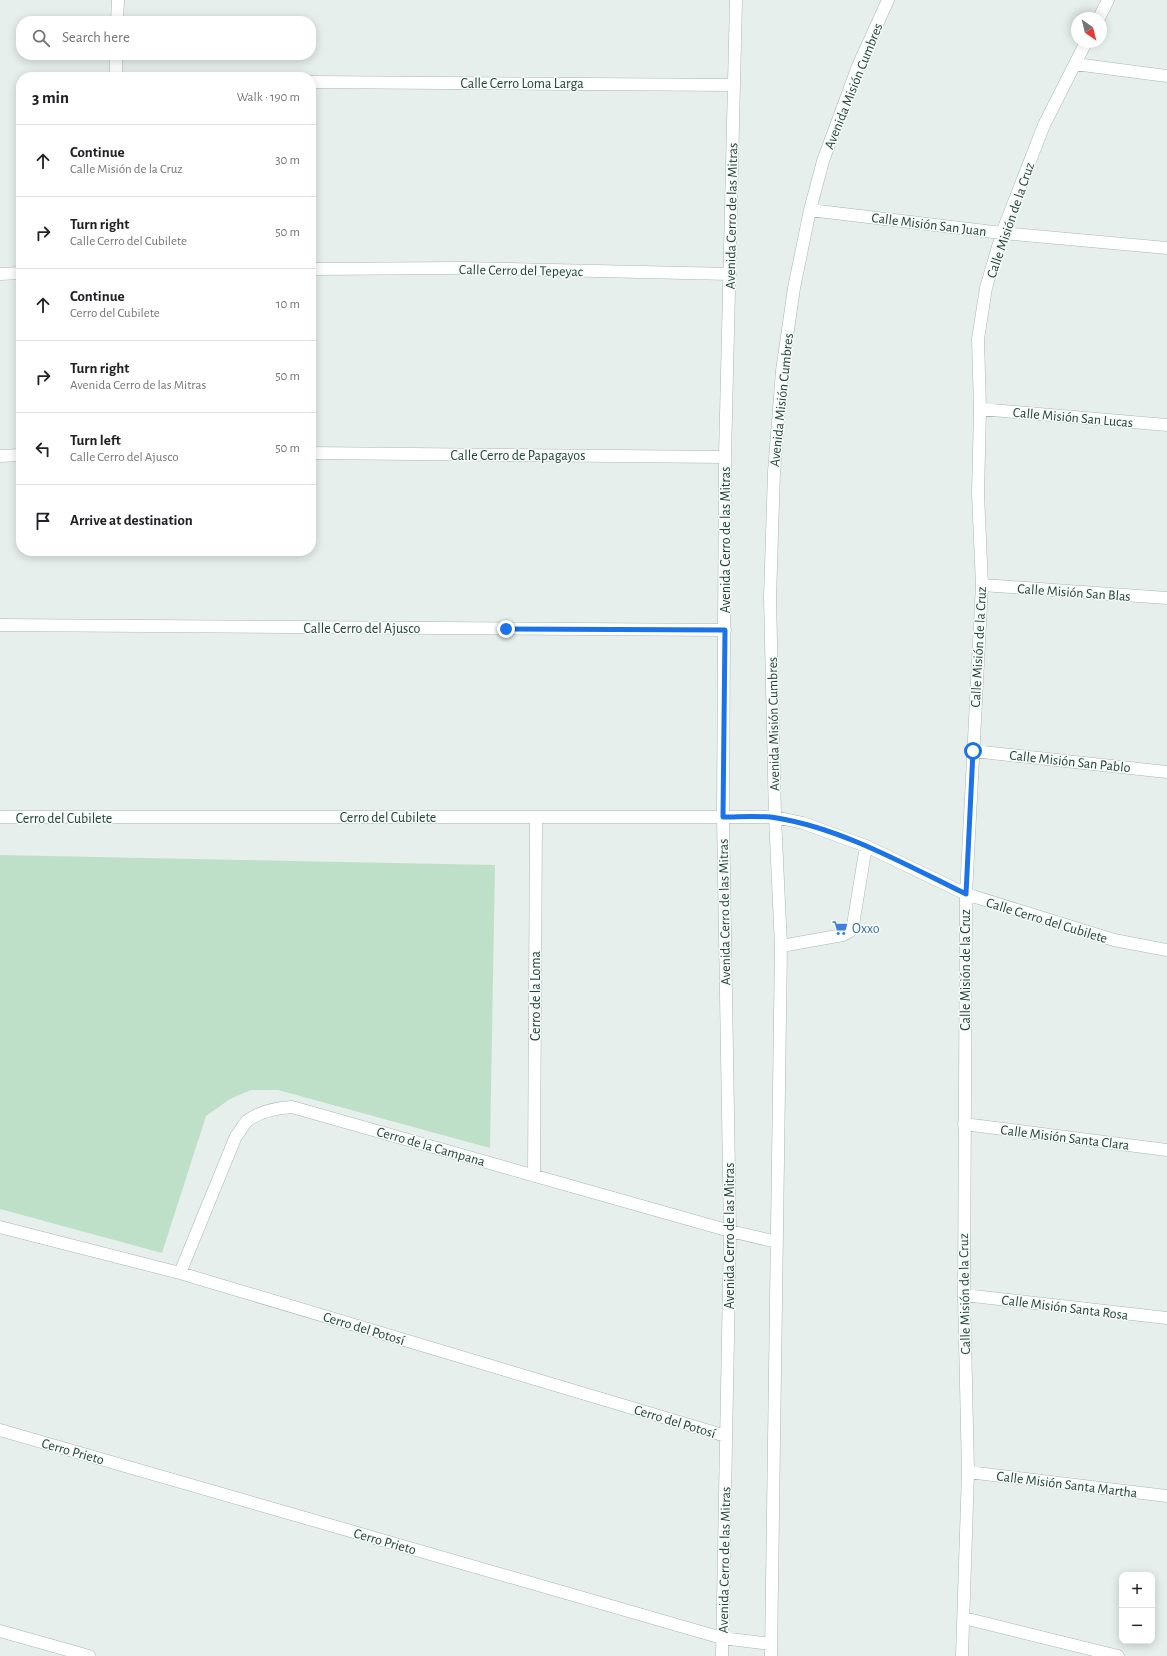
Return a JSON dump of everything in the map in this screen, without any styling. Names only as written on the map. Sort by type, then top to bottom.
[{"type":"street","points":[[117,16],[118,0]]},
{"type":"street","name":"Avenida Cerro de las Mitras","points":[[722,1656],[730,1231],[723,817],[725,456],[736,0]]},
{"type":"street","name":"Avenida Misión Cumbres","points":[[775,817],[770,598],[774,472],[782,371],[794,288],[810,210],[823,161],[858,66],[888,0]]},
{"type":"street","points":[[1102,12],[1108,0]]},
{"type":"street","name":"Calle Misión de la Cruz","points":[[962,1656],[968,1472],[964,1295],[966,894],[982,585],[978,494],[980,409],[978,339],[986,288],[1002,233],[1044,125],[1083,48]]},
{"type":"street","points":[[116,60],[116,72]]},
{"type":"street","points":[[1074,64],[1167,76]]},
{"type":"street","name":"Calle Cerro Loma Larga","points":[[316,82],[734,85]]},
{"type":"street","name":"Calle Misión San Juan","points":[[810,210],[1002,233],[1167,248]]},
{"type":"street","name":"Calle Cerro del Tepeyac","points":[[316,269],[461,268],[730,274]]},
{"type":"street","points":[[0,274],[16,273]]},
{"type":"street","name":"Calle Misión San Lucas","points":[[980,409],[1167,425]]},
{"type":"street","name":"Calle Cerro de Papagayos","points":[[316,453],[725,456]]},
{"type":"street","points":[[0,456],[16,455]]},
{"type":"street","name":"Calle Misión San Blas","points":[[982,585],[1167,598]]},
{"type":"street","name":"Calle Cerro del Ajusco","points":[[0,624],[725,630]]},
{"type":"street","name":"Calle Misión San Pablo","points":[[973,751],[1167,772]]},
{"type":"street","name":"Cerro del Cubilete","points":[[0,817],[775,817]]},
{"type":"street","name":"Cerro de la Loma","points":[[534,1176],[536,817]]},
{"type":"street","points":[[771,1650],[781,946],[775,817]]},
{"type":"street","name":"Calle Cerro del Cubilete","points":[[775,817],[803,823],[866,846],[966,894],[1114,940],[1167,950]]},
{"type":"street","points":[[781,946],[844,935],[850,931],[853,925],[866,846]]},
{"type":"street","name":"Cerro de la Campana","points":[[180,1274],[236,1136],[247,1121],[260,1113],[277,1108],[292,1107],[730,1231],[777,1242]]},
{"type":"street","name":"Calle Misión Santa Clara","points":[[964,1124],[1167,1150]]},
{"type":"street","name":"Cerro del Potosí","points":[[0,1227],[180,1274],[726,1436]]},
{"type":"street","name":"Calle Misión Santa Rosa","points":[[964,1295],[1167,1318]]},
{"type":"street","name":"Cerro Prieto","points":[[0,1430],[722,1638],[771,1650]]},
{"type":"street","name":"Calle Misión Santa Martha","points":[[968,1472],[1167,1496]]},
{"type":"street","points":[[964,1618],[1118,1656]]},
{"type":"street","points":[[0,1631],[90,1656]]},
{"type":"green space","points":[[0,855],[495,865],[490,1148],[278,1090],[251,1090],[230,1099],[206,1116],[162,1253],[0,1209]]},
{"type":"place","name":"Oxxo","points":[[840,928]]},
{"type":"route","points":[[506,629],[725,630],[723,817],[775,817],[803,823],[866,846],[966,894],[973,751]]}]
